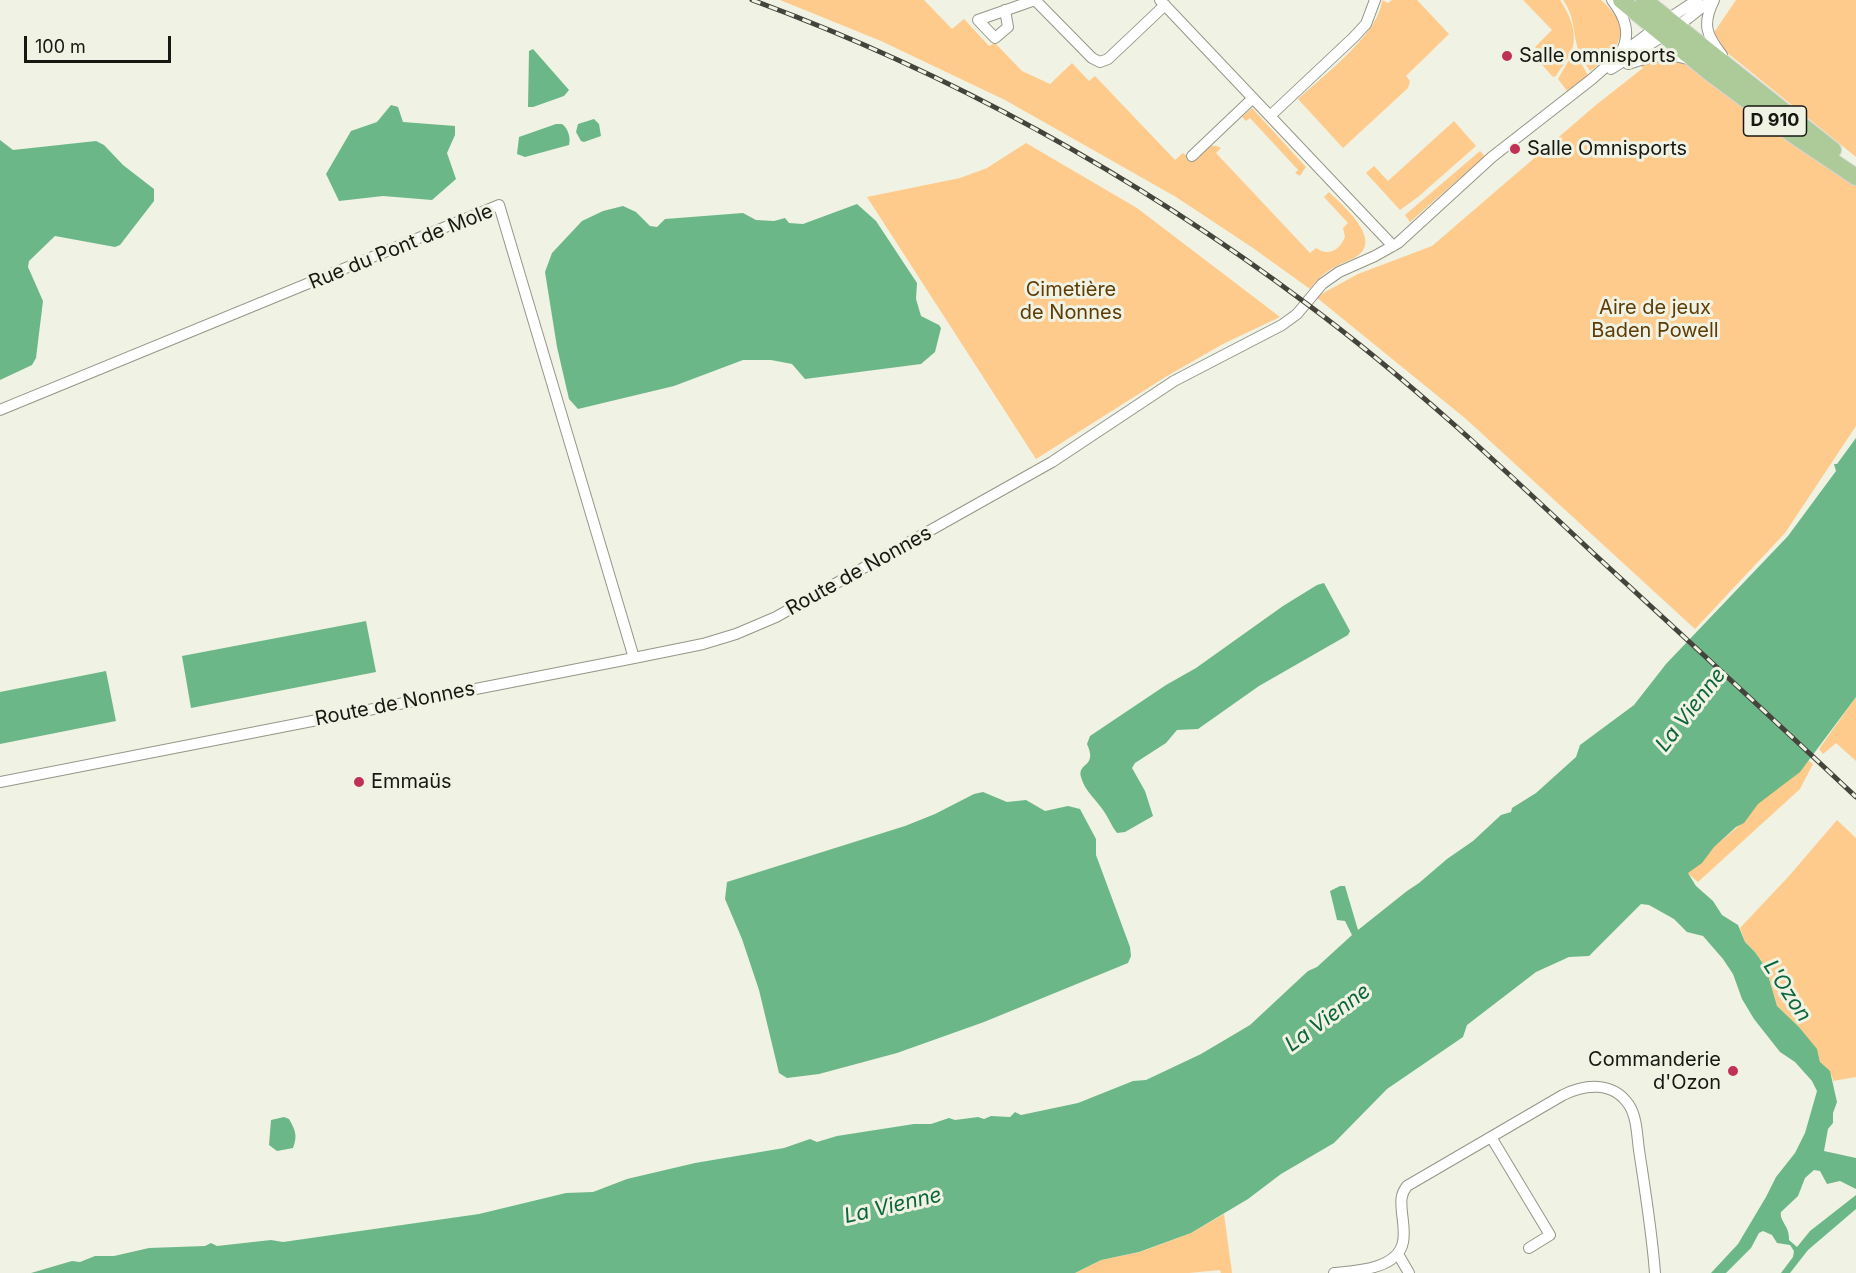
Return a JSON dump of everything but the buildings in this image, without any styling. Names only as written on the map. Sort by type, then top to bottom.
[{"type":"main road","name":"D 910","points":[[1621,0],[1737,75],[1856,171]]},
{"type":"main road","name":"D 910","points":[[1644,0],[1697,62],[1795,136],[1856,177]]},
{"type":"street","points":[[1270,116],[1354,38],[1366,24],[1375,0]]},
{"type":"street","points":[[1612,0],[1623,17],[1626,32],[1624,47],[1618,56]]},
{"type":"street","points":[[1666,27],[1697,0]]},
{"type":"street","points":[[1666,27],[1713,0]]},
{"type":"street","points":[[1713,0],[1708,12],[1708,35],[1737,75]]},
{"type":"street","points":[[1005,10],[1036,1],[1092,58],[1100,62],[1108,59],[1162,3],[1393,246]]},
{"type":"street","name":"Route de Nonnes","points":[[0,782],[634,658],[736,634],[776,617],[1052,462],[1174,381],[1282,325],[1297,314],[1316,289],[1330,278],[1393,246],[1479,168],[1618,56],[1666,27]]},
{"type":"street","name":"Route de Nonnes","points":[[1592,79],[1613,68],[1666,27]]},
{"type":"street","name":"Route de Nonnes","points":[[1613,68],[1660,55],[1680,56],[1697,62]]},
{"type":"street","points":[[1192,156],[1253,98]]},
{"type":"street","name":"Rue du Pont de Mole","points":[[0,410],[499,205],[634,658]]},
{"type":"street","points":[[1334,1273],[1369,1268],[1398,1254],[1403,1244],[1404,1230],[1401,1200],[1402,1193],[1407,1186],[1577,1088],[1586,1086],[1605,1088],[1622,1097],[1633,1113],[1645,1187],[1655,1273]]},
{"type":"street","points":[[1491,1137],[1550,1235],[1529,1248]]},
{"type":"street","points":[[1398,1254],[1409,1273]]},
{"type":"green space","points":[[780,0],[924,0],[952,29],[964,19],[989,46],[995,43],[1022,71],[1050,84],[1072,63],[1089,81],[1095,76],[1175,160],[1183,153],[1187,156],[1204,147],[1218,146],[1221,148],[1216,153],[1310,253],[1316,248],[1325,252],[1333,251],[1345,237],[1343,228],[1348,223],[1324,197],[1329,192],[1360,226],[1365,245],[1361,253],[1328,271],[1310,289],[1176,197],[1005,100],[881,41]]},
{"type":"green space","points":[[1382,0],[1388,3],[1392,0],[1417,0],[1449,34],[1406,76],[1410,81],[1408,88],[1343,148],[1298,99],[1335,67],[1361,40],[1379,13]]},
{"type":"green space","points":[[1523,0],[1560,0],[1569,16],[1574,34],[1573,46],[1556,76],[1553,77],[1536,58],[1541,53],[1535,47],[1552,30]]},
{"type":"green space","points":[[1563,0],[1601,0],[1618,20],[1620,29],[1616,47],[1590,71],[1578,49],[1571,17]]},
{"type":"green space","points":[[1736,0],[1856,0],[1856,157],[1725,51],[1713,34]]},
{"type":"green space","points":[[1574,51],[1589,77],[1568,92],[1558,79]]},
{"type":"green space","name":"Aire de jeux Baden Powell","points":[[1676,60],[1698,71],[1856,185],[1856,426],[1785,533],[1695,629],[1466,419],[1316,297],[1358,274],[1432,246],[1596,105],[1643,68],[1640,64],[1647,61]]},
{"type":"green space","points":[[1252,108],[1306,167],[1300,176],[1295,173],[1298,170],[1250,118],[1246,121],[1242,117]]},
{"type":"green space","points":[[1454,121],[1476,146],[1400,210],[1366,173],[1374,166],[1388,181]]},
{"type":"green space","name":"Cimetière de Nonnes","points":[[1026,143],[1137,208],[1280,317],[1223,344],[1167,376],[1036,459],[867,197],[960,178],[987,168]]},
{"type":"green space","points":[[1480,151],[1485,156],[1410,222],[1405,215]]},
{"type":"green space","points":[[1856,697],[1856,761],[1836,743],[1823,754],[1819,749]]},
{"type":"green space","points":[[1808,760],[1813,764],[1800,789],[1698,882],[1685,871],[1747,819],[1754,804]]},
{"type":"green space","points":[[1837,820],[1856,838],[1856,1077],[1833,1081],[1832,1076],[1820,1062],[1818,1053],[1799,1027],[1777,1006],[1766,968],[1745,942],[1740,928]]},
{"type":"green space","points":[[1224,1214],[1232,1273],[1221,1273],[1220,1270],[1189,1273],[1075,1273],[1101,1260],[1140,1252],[1191,1233]]},
{"type":"water","points":[[533,49],[569,90],[564,96],[528,107],[529,51]]},
{"type":"water","points":[[391,105],[398,107],[403,122],[455,126],[455,135],[447,153],[456,179],[432,200],[383,196],[339,201],[326,174],[351,131],[377,122]]},
{"type":"water","points":[[594,119],[599,124],[601,136],[581,141],[576,132],[578,124]]},
{"type":"water","points":[[562,124],[566,128],[569,145],[525,157],[517,154],[519,137]]},
{"type":"water","points":[[0,140],[13,150],[96,141],[104,145],[123,165],[154,189],[154,201],[120,245],[115,247],[55,236],[29,261],[28,267],[43,301],[36,358],[32,365],[0,380]]},
{"type":"water","points":[[857,204],[876,221],[917,283],[916,299],[921,316],[941,328],[935,352],[921,364],[805,379],[792,364],[771,360],[743,360],[674,386],[578,409],[569,399],[557,347],[545,272],[552,253],[582,221],[603,211],[623,206],[636,212],[650,226],[657,227],[665,219],[743,213],[756,220],[774,221],[785,218],[789,223],[803,224]]},
{"type":"water","name":"La Vienne","points":[[1856,438],[1856,697],[1800,772],[1758,804],[1744,823],[1736,827],[1714,847],[1702,863],[1688,873],[1696,886],[1713,901],[1722,915],[1738,925],[1745,942],[1766,968],[1777,1006],[1799,1027],[1817,1049],[1820,1062],[1830,1071],[1837,1102],[1824,1151],[1856,1158],[1856,1189],[1840,1181],[1827,1184],[1820,1171],[1814,1170],[1805,1178],[1798,1196],[1781,1212],[1789,1240],[1797,1247],[1810,1231],[1856,1195],[1856,1209],[1808,1250],[1790,1273],[1781,1273],[1793,1257],[1794,1251],[1790,1245],[1777,1243],[1772,1235],[1763,1231],[1759,1233],[1751,1248],[1726,1273],[1711,1273],[1738,1244],[1776,1177],[1795,1153],[1805,1133],[1817,1091],[1812,1081],[1795,1062],[1780,1052],[1754,1019],[1742,999],[1733,974],[1703,936],[1687,932],[1674,919],[1649,905],[1641,904],[1589,956],[1569,957],[1536,972],[1467,1025],[1463,1037],[1387,1089],[1334,1143],[1281,1174],[1248,1199],[1191,1233],[1139,1252],[1101,1260],[1075,1273],[31,1273],[72,1261],[80,1262],[95,1256],[114,1256],[149,1248],[205,1246],[211,1243],[217,1246],[271,1240],[283,1242],[479,1214],[566,1193],[593,1192],[627,1179],[695,1163],[784,1148],[810,1139],[817,1142],[837,1136],[914,1124],[931,1124],[949,1118],[955,1120],[978,1117],[984,1119],[991,1116],[1010,1117],[1015,1112],[1021,1115],[1078,1103],[1133,1081],[1146,1080],[1201,1054],[1250,1025],[1308,971],[1317,967],[1352,935],[1345,921],[1337,920],[1330,891],[1345,886],[1358,930],[1473,841],[1501,815],[1511,812],[1512,808],[1536,793],[1576,757],[1580,745],[1634,705],[1666,664],[1788,536],[1836,471],[1834,464],[1837,464]]},
{"type":"water","points":[[1324,583],[1350,631],[1348,635],[1259,686],[1198,729],[1177,730],[1166,743],[1135,763],[1132,768],[1145,791],[1153,816],[1125,832],[1117,833],[1102,808],[1085,787],[1081,777],[1082,769],[1090,757],[1087,744],[1090,736],[1166,685],[1196,668],[1283,606]]},
{"type":"water","points":[[366,621],[376,672],[191,708],[182,656]]},
{"type":"water","points":[[106,671],[116,721],[0,744],[0,692]]},
{"type":"water","points":[[983,792],[1007,802],[1026,800],[1045,811],[1068,806],[1080,809],[1096,839],[1096,855],[1130,947],[1131,956],[1128,963],[984,1022],[897,1053],[819,1074],[787,1078],[779,1073],[759,990],[742,939],[725,899],[727,882],[905,826]]},
{"type":"water","points":[[284,1117],[289,1119],[293,1126],[295,1140],[293,1148],[277,1151],[269,1145],[271,1120]]},
{"type":"railway","points":[[752,0],[899,60],[970,95],[1109,171],[1243,257],[1345,333],[1453,424],[1856,797]]},
{"type":"place","name":"Salle omnisports","points":[[1507,56]]},
{"type":"place","name":"Salle Omnisports","points":[[1515,149]]},
{"type":"place","name":"Emmaüs","points":[[359,782]]},
{"type":"place","name":"Commanderie d'Ozon","points":[[1733,1071]]},
{"type":"water label","name":"L'Ozon","points":[[1787,991]]}]
